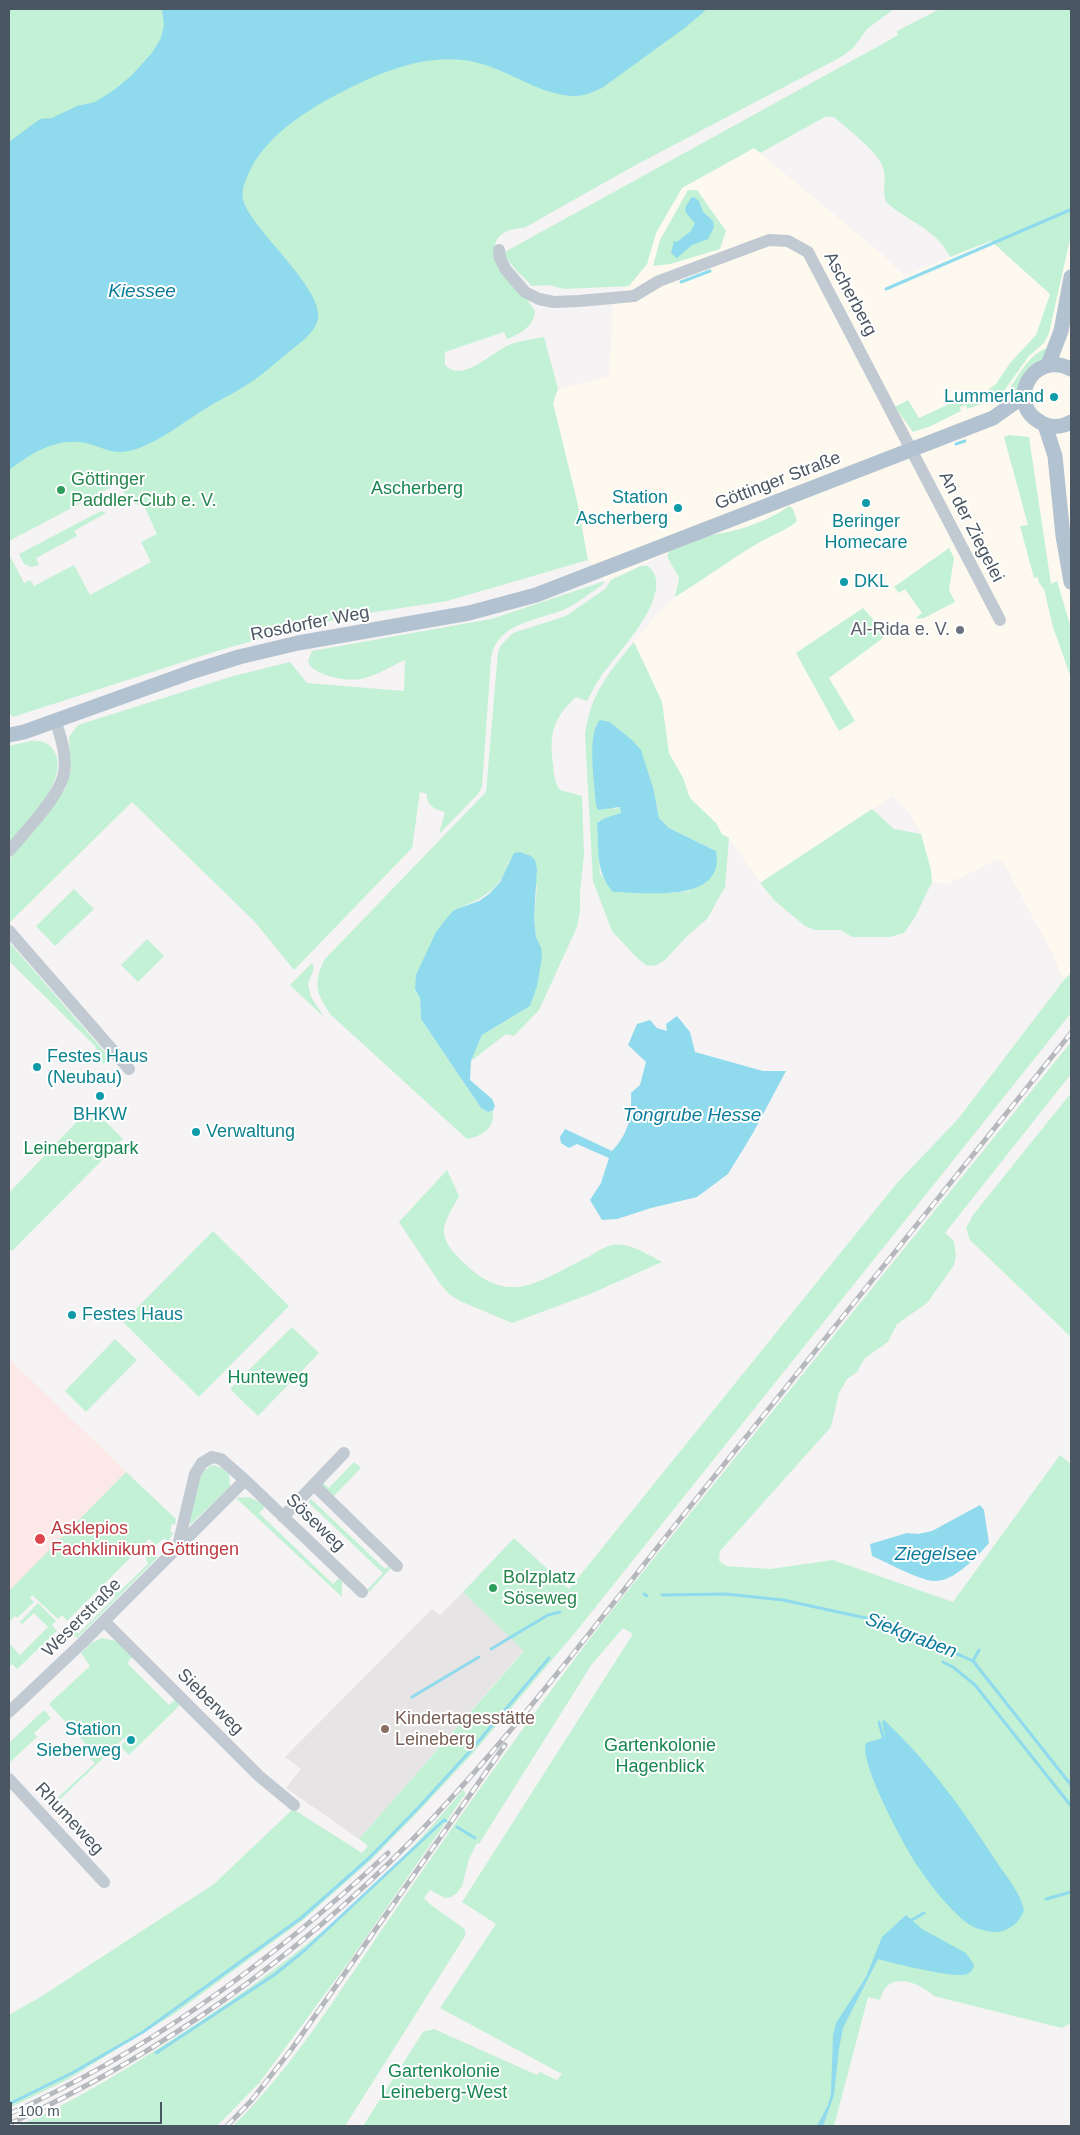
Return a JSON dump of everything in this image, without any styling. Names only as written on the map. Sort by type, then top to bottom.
[{"type":"main road","points":[[1071,277],[1061,331],[1048,365],[1033,374],[1026,384],[1024,396],[1030,413],[1045,425],[1055,456],[1063,536],[1071,582]]},
{"type":"main road","points":[[1048,365],[1069,368],[1061,331]]},
{"type":"main road","name":"Göttinger Straße","points":[[576,581],[764,505],[913,450],[993,418],[1024,396]]},
{"type":"main road","name":"Göttinger Straße","points":[[993,418],[1030,413]]},
{"type":"main road","points":[[1045,425],[1067,423],[1055,456]]},
{"type":"main road","name":"Rosdorfer Weg","points":[[9,735],[239,657],[298,643],[469,613],[536,595],[576,581]]},
{"type":"main road","name":"Rosdorfer Weg","points":[[9,730],[55,720]]},
{"type":"street","name":"Ascherberg","points":[[499,250],[500,258],[514,282],[525,292],[539,299],[554,302],[634,296],[659,281],[769,240],[779,239],[796,244],[808,252],[813,260],[913,450]]},
{"type":"street","name":"An der Ziegelei","points":[[913,450],[1000,620]]},
{"type":"street","points":[[9,852],[52,799],[61,783],[64,773],[64,752],[55,720]]},
{"type":"street","points":[[9,931],[129,1069]]},
{"type":"street","points":[[283,1517],[344,1454]]},
{"type":"street","points":[[178,1546],[195,1474],[202,1463],[212,1457],[221,1459],[244,1480]]},
{"type":"street","name":"Söseweg","points":[[244,1480],[362,1592]]},
{"type":"street","name":"Weserstraße","points":[[9,1712],[104,1621],[244,1480]]},
{"type":"street","points":[[314,1485],[397,1566]]},
{"type":"street","name":"Sieberweg","points":[[104,1621],[259,1776],[294,1805]]},
{"type":"street","name":"Rhumeweg","points":[[9,1779],[104,1882]]},
{"type":"shaded area","points":[[754,148],[882,254],[904,276],[1071,210],[1071,973],[1064,980],[1049,947],[1003,862],[997,860],[947,884],[932,882],[931,870],[921,834],[909,812],[893,796],[760,883],[732,842],[722,834],[716,823],[690,798],[683,778],[669,753],[650,675],[634,642],[675,597],[678,578],[668,558],[668,553],[605,581],[588,560],[577,501],[553,403],[558,389],[609,376],[613,302],[647,264],[656,233],[682,188]]},
{"type":"shaded area","name":"Asklepios Fachklinikum Göttingen","points":[[9,1359],[132,1477],[9,1601]]},
{"type":"shaded area","name":"Kindertagesstätte Leineberg","points":[[463,1592],[524,1650],[359,1839],[286,1788],[301,1769],[285,1757],[432,1609],[440,1615]]},
{"type":"green space","points":[[9,9],[894,9],[867,29],[853,48],[841,57],[632,167],[524,228],[517,228],[506,232],[497,239],[495,244],[496,256],[535,311],[532,321],[526,329],[507,339],[504,332],[445,352],[445,365],[452,370],[468,369],[509,345],[544,337],[558,389],[553,403],[577,501],[588,560],[447,601],[375,612],[305,626],[217,651],[13,717],[9,713],[9,559],[11,558],[24,583],[30,580],[34,586],[74,565],[90,595],[151,562],[141,542],[157,534],[145,508],[128,500],[119,483],[9,541]]},
{"type":"green space","points":[[940,9],[1071,9],[1071,235],[1049,333],[1044,343],[1029,356],[1001,395],[993,400],[967,409],[966,405],[960,407],[961,411],[931,426],[913,432],[895,407],[908,400],[919,418],[960,399],[988,390],[996,384],[1010,363],[1036,335],[1050,294],[991,241],[950,257],[945,248],[930,233],[886,202],[882,164],[871,149],[834,117],[825,117],[760,153],[754,148],[682,188],[656,233],[647,264],[629,286],[564,289],[550,285],[532,286],[515,269],[503,253],[875,48],[898,35],[897,31]]},
{"type":"green space","points":[[688,190],[697,190],[726,231],[720,249],[670,264],[653,266],[660,240]]},
{"type":"green space","points":[[1047,348],[1049,354],[1007,403],[1005,397],[1028,362],[1040,351]]},
{"type":"green space","points":[[1009,435],[1029,437],[1051,584],[1057,581],[1071,628],[1071,678],[1053,627],[1044,589],[1039,583],[1038,577],[1034,578],[1020,526],[1028,525],[1004,437]]},
{"type":"green space","points":[[789,506],[793,509],[797,521],[794,524],[749,549],[675,597],[679,578],[668,558],[668,553],[674,548],[682,543],[701,537],[740,529],[772,517]]},
{"type":"green space","points":[[101,511],[106,513],[74,531],[77,536],[36,558],[39,565],[31,567],[24,564],[19,554]]},
{"type":"green space","points":[[949,548],[954,558],[949,590],[955,602],[924,618],[917,619],[922,613],[905,589],[899,593],[894,587]]},
{"type":"green space","points":[[641,566],[648,566],[655,577],[656,591],[650,607],[630,639],[598,681],[587,701],[576,697],[562,712],[552,735],[555,781],[560,790],[582,796],[584,855],[577,927],[539,1010],[514,1036],[506,1034],[471,1061],[482,1035],[530,1006],[541,947],[536,937],[534,918],[537,886],[509,861],[495,887],[481,898],[454,910],[415,989],[420,998],[421,1019],[481,1108],[488,1112],[493,1110],[492,1121],[487,1130],[479,1136],[467,1139],[331,1015],[319,995],[318,976],[324,960],[486,792],[498,652],[501,645],[513,633],[566,616],[605,589],[611,580]]},
{"type":"green space","points":[[605,581],[568,608],[519,625],[501,637],[495,646],[491,658],[482,787],[478,794],[439,834],[445,812],[432,806],[428,801],[427,794],[420,792],[412,848],[294,970],[255,922],[132,802],[9,923],[9,860],[65,789],[71,771],[69,737],[78,725],[230,677],[290,662],[307,683],[404,691],[405,660],[370,676],[352,680],[336,678],[321,673],[310,666],[308,661],[312,651],[491,619]]},
{"type":"green space","points":[[863,608],[887,635],[829,678],[855,721],[839,731],[796,653]]},
{"type":"green space","points":[[634,642],[662,702],[669,753],[683,778],[690,798],[716,823],[722,834],[729,838],[725,887],[707,919],[686,937],[664,961],[654,966],[646,965],[636,957],[612,931],[593,881],[585,735],[596,695],[609,674]],"holes":[[[610,722],[618,729],[654,791],[659,818],[669,828],[716,851],[689,891],[671,893],[613,892],[600,873],[597,823],[605,818],[621,814],[620,807],[615,809],[610,807],[593,749],[596,724]]]},
{"type":"green space","points":[[30,741],[44,742],[52,748],[58,762],[56,775],[44,800],[9,844],[9,746]]},
{"type":"green space","points":[[872,809],[894,829],[921,834],[931,870],[932,882],[915,917],[904,933],[890,937],[852,937],[841,930],[815,930],[805,926],[775,901],[760,883]]},
{"type":"green space","points":[[74,889],[94,909],[55,946],[36,926]]},
{"type":"green space","points":[[147,939],[164,956],[138,982],[121,965]]},
{"type":"green space","points":[[9,942],[110,1058],[103,1064],[95,1046],[9,961]]},
{"type":"green space","points":[[312,963],[314,968],[308,984],[311,997],[324,1017],[290,985]]},
{"type":"green space","points":[[1071,973],[1071,1013],[574,1634],[474,1752],[420,1810],[371,1860],[303,1920],[177,2012],[67,2080],[9,2108],[9,2015],[42,1996],[214,1884],[293,1809],[362,1853],[368,1846],[359,1839],[524,1651],[463,1592],[514,1538],[569,1589],[897,1183],[958,1119]]},
{"type":"green space","points":[[1071,1042],[1071,1074],[945,1233],[954,1241],[956,1256],[954,1265],[927,1303],[897,1324],[888,1342],[865,1358],[857,1372],[847,1379],[839,1393],[831,1427],[720,1551],[719,1561],[726,1566],[770,1569],[833,1560],[953,1602],[1060,1455],[1071,1464],[1071,2023],[1062,2028],[934,1996],[919,1986],[903,1981],[889,1985],[880,2000],[868,1997],[834,2126],[363,2126],[423,2032],[434,2029],[537,2075],[540,2072],[557,2080],[562,2074],[440,2008],[496,1924],[462,1902],[633,1634],[623,1628],[592,1664],[479,1844],[477,1843],[469,1859],[462,1886],[457,1893],[445,1898],[430,1890],[424,1898],[462,1927],[465,1930],[465,1936],[345,2126],[233,2126],[256,2102],[298,2051],[498,1763],[609,1614]]},
{"type":"green space","points":[[1071,1093],[1071,1337],[970,1240],[966,1228],[973,1215]]},
{"type":"green space","name":"Leinebergpark","points":[[84,1114],[90,1118],[105,1121],[123,1139],[12,1251],[9,1248],[9,1193]]},
{"type":"green space","points":[[447,1170],[459,1196],[446,1221],[444,1235],[452,1250],[460,1259],[477,1274],[493,1283],[508,1287],[538,1282],[612,1245],[632,1247],[662,1262],[590,1294],[512,1323],[460,1301],[449,1294],[441,1285],[399,1222]]},
{"type":"green space","points":[[213,1231],[289,1306],[199,1397],[123,1322]]},
{"type":"green space","name":"Hunteweg","points":[[292,1327],[319,1353],[258,1416],[230,1389]]},
{"type":"green space","points":[[115,1339],[137,1360],[86,1412],[65,1391]]},
{"type":"green space","points":[[354,1462],[361,1468],[333,1497],[320,1485],[322,1482],[329,1488]]},
{"type":"green space","points":[[213,1465],[222,1468],[229,1474],[230,1487],[191,1524],[198,1481],[207,1468]]},
{"type":"green space","points":[[126,1472],[176,1519],[175,1525],[172,1524],[170,1532],[173,1533],[168,1543],[164,1538],[156,1545],[149,1539],[67,1621],[62,1615],[58,1619],[32,1595],[30,1598],[34,1602],[17,1618],[15,1616],[9,1622],[9,1591]]},
{"type":"green space","points":[[248,1497],[258,1501],[265,1507],[259,1513],[333,1584],[339,1578],[342,1580],[342,1597],[236,1498]]},
{"type":"green space","points":[[311,1499],[385,1569],[389,1566],[391,1568],[369,1592],[367,1590],[383,1573],[308,1502]]},
{"type":"green space","points":[[149,1553],[158,1557],[77,1638],[69,1630],[75,1625],[78,1634],[115,1597],[112,1588],[115,1585],[118,1593],[148,1564],[145,1555]]},
{"type":"green space","points":[[38,1603],[56,1621],[52,1625],[57,1631],[17,1669],[12,1664],[9,1667],[9,1643],[20,1655],[48,1627],[34,1613],[22,1624],[20,1622]]},
{"type":"green space","points":[[102,1638],[116,1641],[133,1656],[127,1663],[169,1705],[176,1699],[181,1704],[129,1755],[120,1746],[126,1740],[124,1738],[51,1808],[49,1806],[95,1763],[89,1757],[93,1752],[49,1704],[90,1666],[81,1653],[91,1643]]},
{"type":"green space","points":[[44,1710],[51,1718],[34,1733],[37,1737],[9,1763],[9,1743]]},
{"type":"green space","points":[[463,1790],[466,1793],[353,1956],[260,2082],[217,2126],[18,2126],[77,2097],[152,2053],[233,1999],[295,1954],[381,1879]]},
{"type":"water","name":"Kiessee","points":[[162,9],[707,9],[686,27],[602,88],[586,95],[563,95],[551,92],[482,64],[451,59],[435,60],[404,66],[374,77],[327,100],[294,121],[266,146],[255,161],[247,177],[242,194],[249,213],[303,281],[313,297],[318,312],[316,325],[311,333],[251,382],[165,435],[143,446],[118,452],[86,443],[65,442],[36,452],[9,470],[9,142],[40,119],[52,118],[77,106],[95,102],[131,76],[152,53],[161,38],[164,25]]},
{"type":"water","points":[[694,197],[699,201],[703,212],[713,221],[714,227],[708,239],[692,245],[677,258],[671,253],[674,241],[677,242],[691,231],[695,223],[686,213],[685,208],[691,198]]},
{"type":"water","points":[[600,720],[610,722],[641,750],[654,791],[659,818],[669,828],[716,851],[716,868],[708,880],[696,888],[680,892],[662,893],[613,892],[607,884],[599,859],[597,823],[605,818],[621,813],[620,807],[598,810],[596,805],[592,748],[593,736]]},
{"type":"water","points":[[520,852],[531,856],[535,860],[537,869],[534,918],[536,937],[541,947],[542,957],[537,986],[530,1006],[482,1035],[471,1061],[470,1080],[492,1099],[495,1106],[493,1110],[488,1112],[481,1108],[421,1019],[420,998],[415,989],[416,975],[436,932],[446,919],[454,910],[479,901],[489,894],[500,882],[514,853]]},
{"type":"water","name":"Tongrube Hesse","points":[[677,1016],[690,1032],[695,1052],[763,1071],[786,1071],[753,1133],[728,1174],[697,1197],[651,1208],[617,1219],[602,1220],[590,1200],[601,1183],[609,1158],[577,1144],[569,1148],[561,1143],[560,1137],[565,1129],[612,1151],[626,1131],[630,1117],[631,1093],[640,1085],[646,1062],[628,1045],[637,1024],[650,1020],[657,1028],[667,1031],[666,1024]]},
{"type":"water","name":"Ziegelsee","points":[[980,1505],[984,1510],[989,1543],[964,1568],[948,1578],[941,1581],[926,1580],[872,1556],[870,1544],[907,1533],[918,1534],[932,1531]]},
{"type":"water","points":[[884,1720],[931,1770],[971,1823],[1016,1891],[1024,1910],[1016,1923],[1010,1928],[998,1932],[989,1931],[979,1929],[967,1923],[941,1897],[913,1858],[894,1825],[876,1786],[865,1753],[866,1743],[885,1737],[882,1721]]},
{"type":"water","points":[[906,1915],[922,1929],[966,1953],[974,1965],[973,1969],[967,1974],[950,1974],[878,1959],[843,2028],[834,2095],[823,2126],[817,2126],[828,2105],[831,2094],[833,2035],[836,2023],[866,1977],[882,1937]]},
{"type":"waterway","points":[[886,289],[1070,210]]},
{"type":"waterway","points":[[681,282],[710,271]]},
{"type":"waterway","points":[[956,444],[965,441]]},
{"type":"waterway","name":"Siekgraben","points":[[662,1595],[726,1594],[783,1600],[875,1620],[973,1661],[1071,1785]]},
{"type":"waterway","points":[[491,1649],[548,1615],[560,1612]]},
{"type":"waterway","points":[[973,1661],[979,1650]]},
{"type":"waterway","points":[[412,1697],[479,1657]]},
{"type":"waterway","points":[[9,2104],[72,2073],[143,2032],[301,1918],[368,1859],[418,1808],[472,1749],[549,1658]]},
{"type":"waterway","points":[[943,1662],[953,1667],[975,1685],[1071,1806]]},
{"type":"waterway","points":[[879,1722],[884,1740]]},
{"type":"waterway","points":[[156,2053],[274,1975],[305,1950],[444,1820],[446,1821]]},
{"type":"waterway","points":[[457,1827],[475,1838]]},
{"type":"waterway","points":[[1046,1899],[1071,1892]]},
{"type":"waterway","points":[[910,1921],[924,1913]]},
{"type":"railway","points":[[9,2124],[119,2068],[223,2001],[321,1925],[411,1841],[449,1801],[521,1718],[1071,1033]]},
{"type":"railway","points":[[227,2126],[251,2101],[291,2050],[505,1745]]},
{"type":"railway","points":[[9,2114],[61,2089],[112,2061],[209,1999],[301,1929],[388,1853]]},
{"type":"place","name":"Lummerland","points":[[1054,397]]},
{"type":"place","name":"Göttinger Paddler-Club e. V.","points":[[61,490]]},
{"type":"place","name":"Beringer Homecare","points":[[866,503]]},
{"type":"place","name":"Station Ascherberg","points":[[678,508]]},
{"type":"place","name":"DKL","points":[[844,582]]},
{"type":"place","name":"Al-Rida e. V.","points":[[960,630]]},
{"type":"place","name":"Festes Haus (Neubau)","points":[[37,1067]]},
{"type":"place","name":"BHKW","points":[[100,1096]]},
{"type":"place","name":"Verwaltung","points":[[196,1132]]},
{"type":"place","name":"Festes Haus","points":[[72,1315]]},
{"type":"place","name":"Asklepios Fachklinikum Göttingen","points":[[40,1539]]},
{"type":"place","name":"Bolzplatz Söseweg","points":[[493,1588]]},
{"type":"place","name":"Kindertagesstätte Leineberg","points":[[385,1729]]},
{"type":"place","name":"Station Sieberweg","points":[[131,1740]]},
{"type":"park label","name":"Gartenkolonie Hagenblick","points":[[660,1756]]},
{"type":"park label","name":"Gartenkolonie Leineberg-West","points":[[444,2082]]}]
